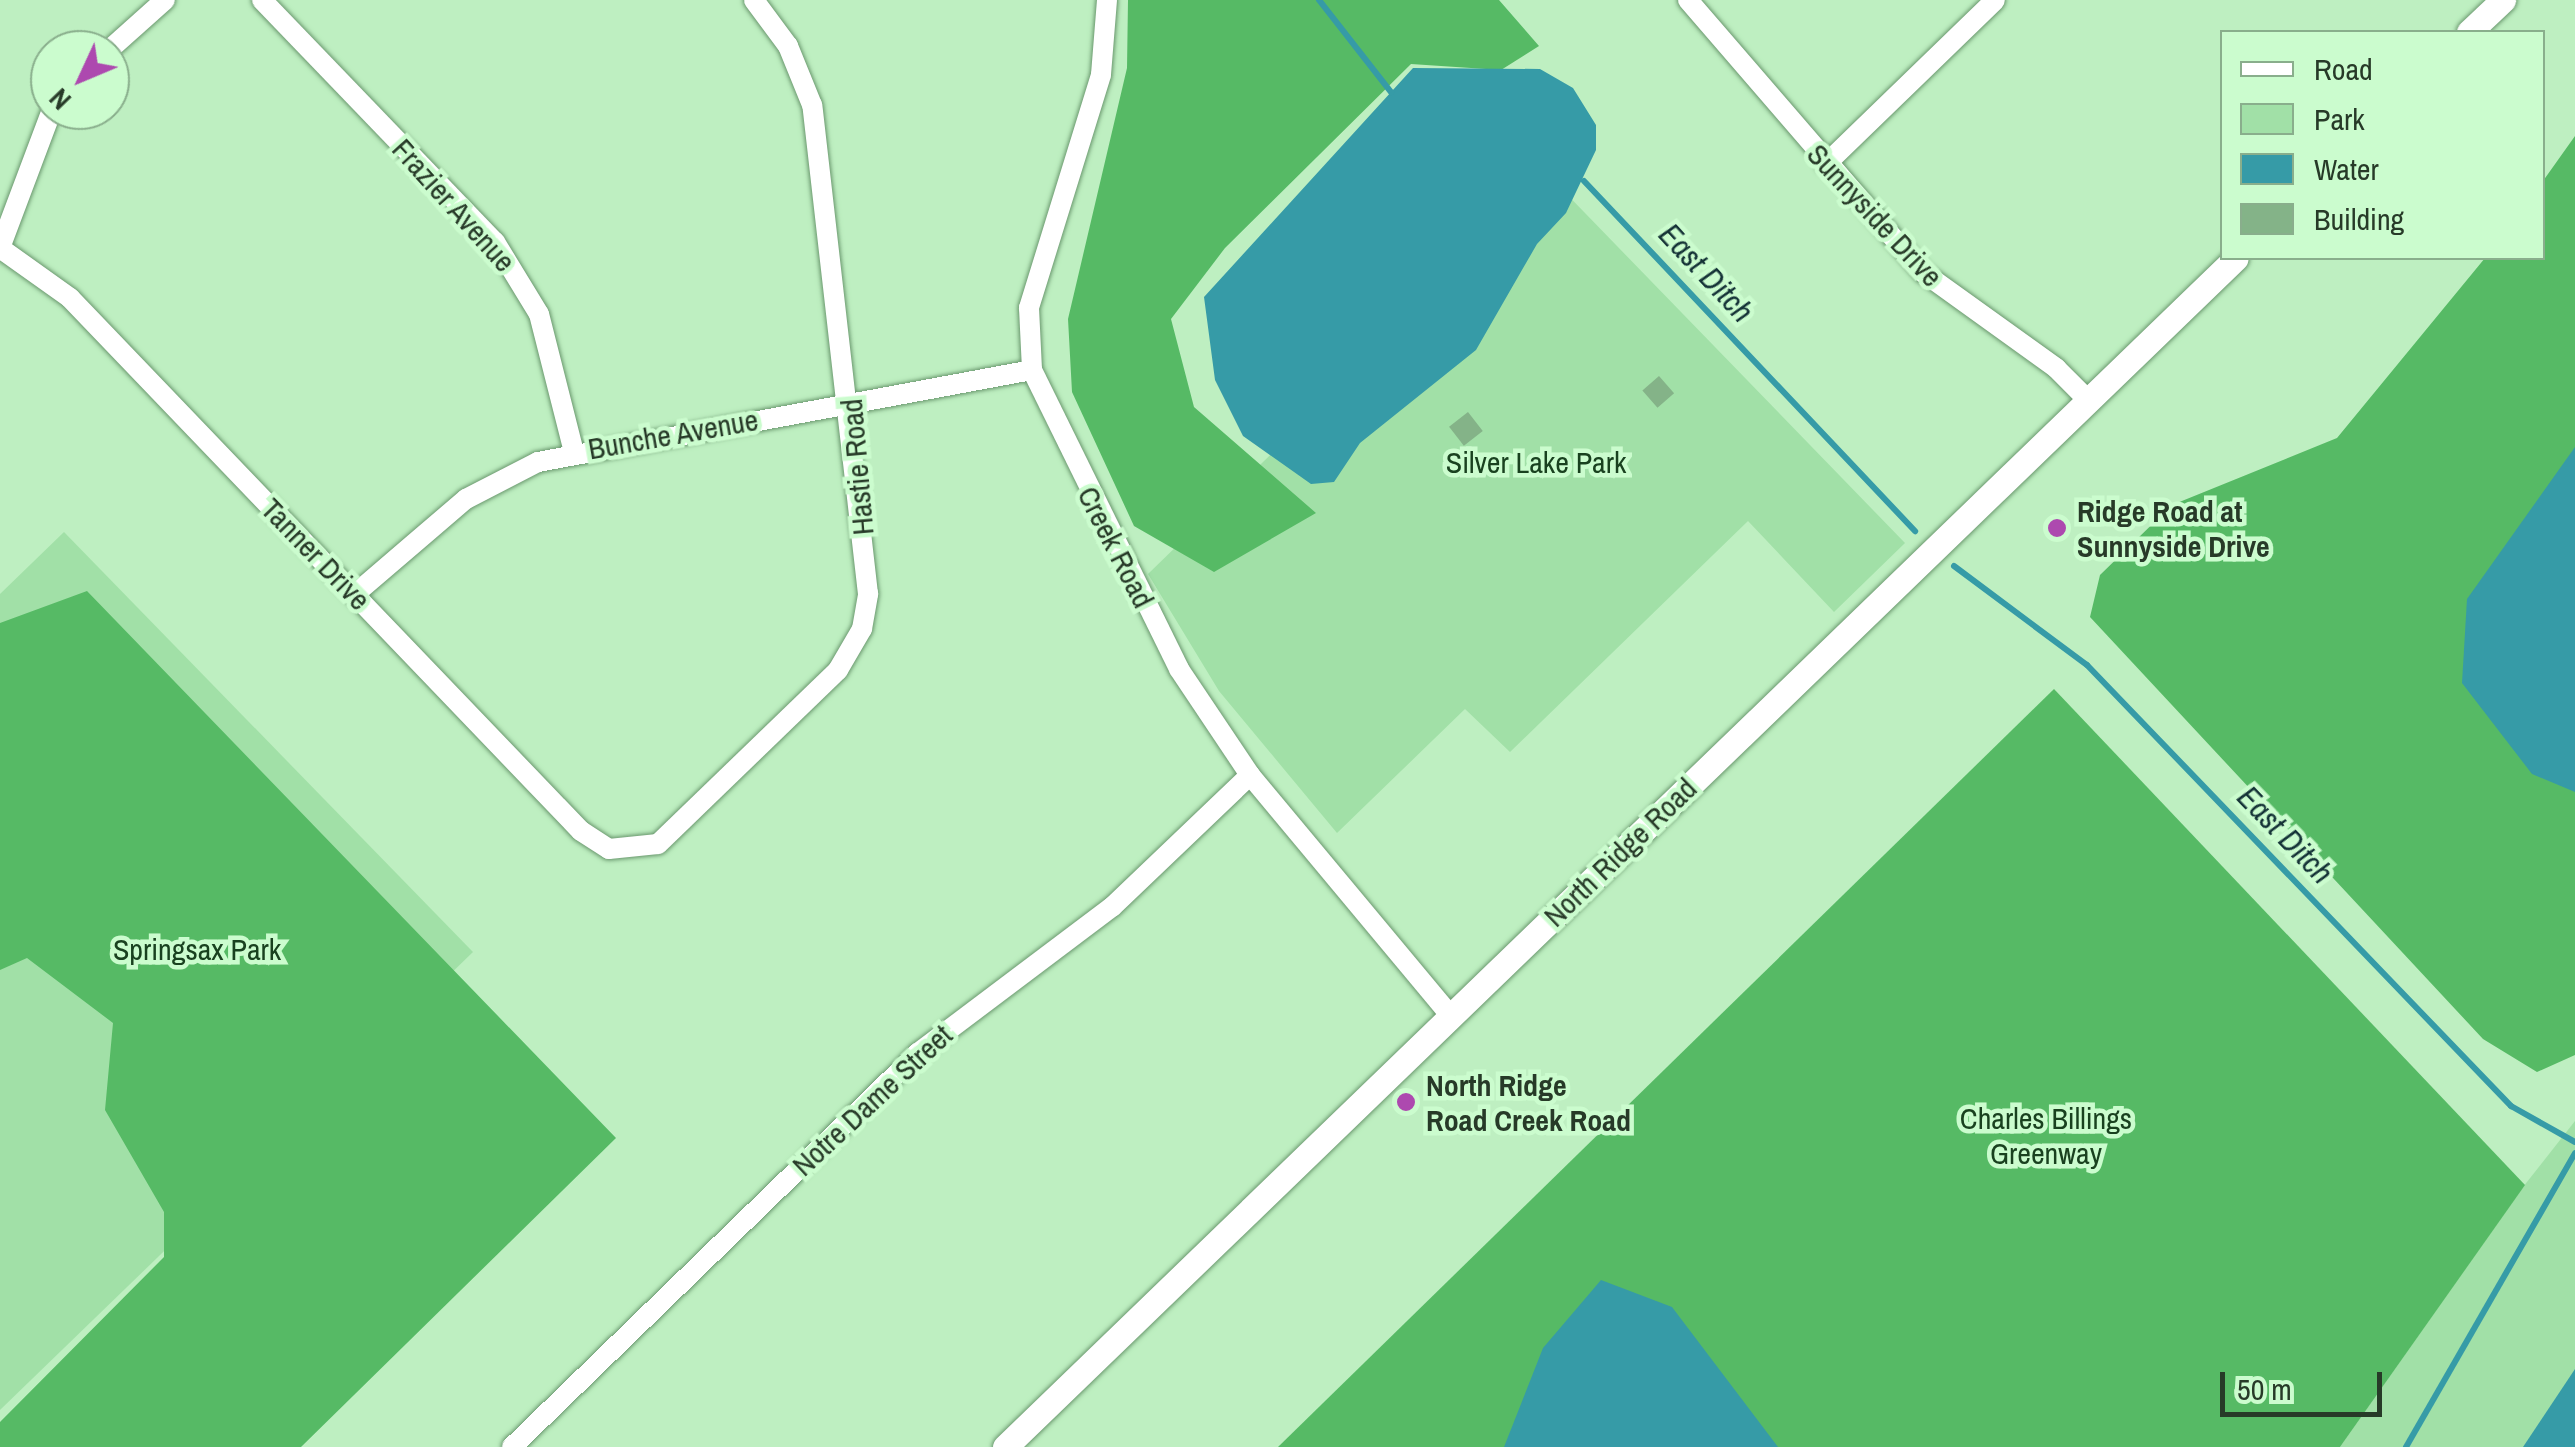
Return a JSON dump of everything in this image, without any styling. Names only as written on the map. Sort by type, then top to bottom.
[{"type":"street","points":[[130,32],[166,0]]},
{"type":"street","name":"Frazier Avenue","points":[[262,0],[495,242],[540,314],[574,452]]},
{"type":"street","name":"Hastie Road","points":[[633,851],[674,834],[816,696],[862,629],[868,594],[851,402],[812,105],[788,46],[754,0]]},
{"type":"street","name":"Creek Road","points":[[1106,0],[1101,75],[1029,308],[1032,370],[1170,653],[1250,775],[1451,1016]]},
{"type":"street","name":"Sunnyside Drive","points":[[1688,0],[1924,273],[2056,368],[2088,400]]},
{"type":"street","points":[[1826,164],[1995,0]]},
{"type":"street","points":[[2471,30],[2502,0]]},
{"type":"street","points":[[0,248],[44,130]]},
{"type":"street","name":"Tanner Drive","points":[[0,248],[70,298],[581,832],[609,849],[633,851]]},
{"type":"street","name":"North Ridge Road","points":[[1006,1447],[2234,260]]},
{"type":"street","name":"Bunche Avenue","points":[[355,594],[466,499],[574,452],[1032,370]]},
{"type":"street","name":"Notre Dame Street","points":[[512,1447],[918,1052],[1112,907],[1250,775]]},
{"type":"green space","points":[[1128,0],[1499,0],[1539,46],[1501,70],[1411,64],[1225,248],[1171,319],[1194,407],[1316,513],[1214,572],[1134,526],[1072,392],[1068,319],[1127,68]]},
{"type":"green space","points":[[2575,136],[2575,1055],[2537,1072],[2483,1039],[2090,617],[2100,575],[2172,505],[2337,438],[2483,260],[2545,260],[2545,178]]},
{"type":"green space","name":"Silver Lake Park","points":[[1553,180],[1905,543],[1834,612],[1748,521],[1510,752],[1465,709],[1337,833],[1219,691],[1148,574]]},
{"type":"green space","name":"Springsax Park","points":[[64,532],[473,952],[0,1410],[0,594]]},
{"type":"green space","points":[[87,591],[616,1138],[301,1447],[0,1447],[0,1422],[164,1257],[164,1212],[105,1110],[113,1023],[27,958],[0,970],[0,623]]},
{"type":"green space","name":"Charles Billings Greenway","points":[[2054,689],[2525,1185],[2340,1447],[1278,1447]]},
{"type":"green space","points":[[2575,1121],[2575,1447],[2340,1447],[2523,1187]]},
{"type":"water","points":[[1413,68],[1540,69],[1573,88],[1596,125],[1596,150],[1566,213],[1537,244],[1476,350],[1360,443],[1334,482],[1311,484],[1243,436],[1215,380],[1204,297]]},
{"type":"water","points":[[2575,447],[2575,792],[2532,774],[2462,683],[2467,599]]},
{"type":"water","points":[[1601,1280],[1672,1307],[1778,1447],[1504,1447],[1543,1348]]},
{"type":"water","points":[[2575,1369],[2575,1447],[2523,1447]]},
{"type":"building","points":[[1659,376],[1674,393],[1657,408],[1642,390]]},
{"type":"building","points":[[1468,412],[1483,431],[1464,446],[1449,427]]},
{"type":"waterway","name":"East Ditch","points":[[1319,0],[1391,92]]},
{"type":"waterway","name":"East Ditch","points":[[1584,181],[1915,531]]},
{"type":"waterway","name":"East Ditch","points":[[1954,566],[2087,665],[2511,1106],[2575,1142]]},
{"type":"waterway","points":[[2406,1447],[2575,1153]]},
{"type":"place","name":"Ridge Road at Sunnyside Drive","points":[[2057,528]]},
{"type":"place","name":"North Ridge Road Creek Road","points":[[1406,1102]]}]
